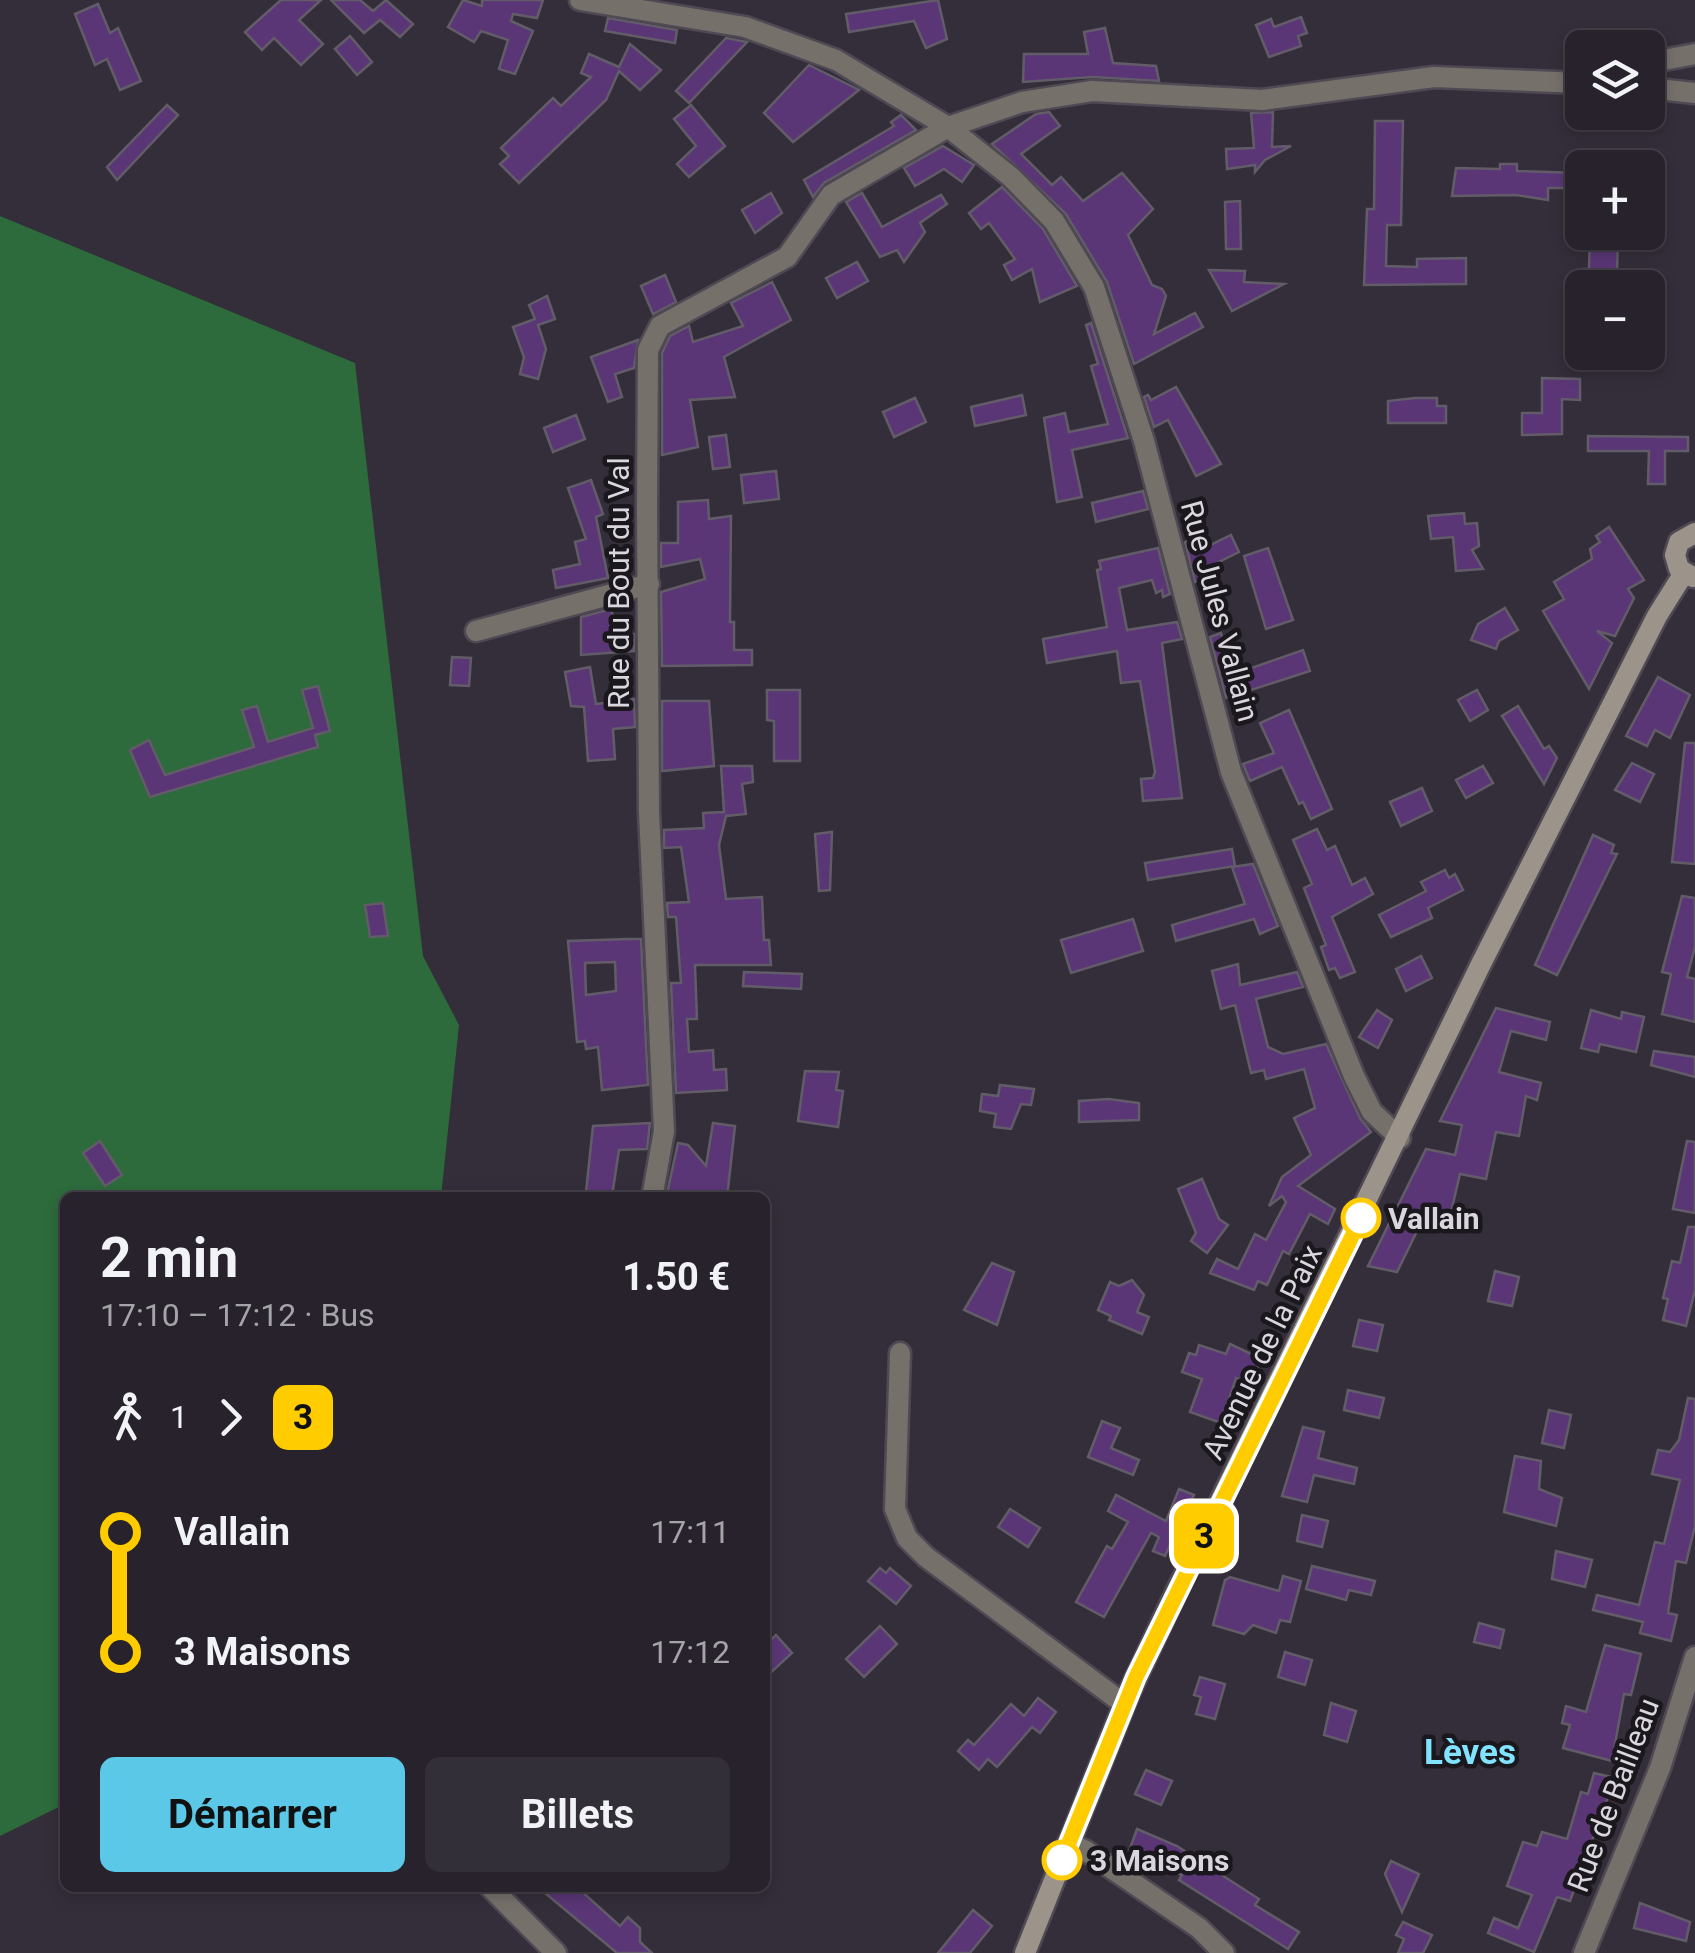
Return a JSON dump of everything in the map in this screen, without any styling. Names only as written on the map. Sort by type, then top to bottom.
[{"type":"main road","points":[[1690,575],[1676,562],[1676,548],[1684,537],[1695,534]]},
{"type":"main road","name":"Avenue de la Paix","points":[[1025,1953],[1124,1704],[1481,964],[1657,616],[1690,575]]},
{"type":"street","name":"Rue Jules Vallain","points":[[580,0],[778,36],[836,60],[948,127],[1011,176],[1054,222],[1094,287],[1144,440],[1231,772],[1354,1076],[1372,1112],[1400,1138]]},
{"type":"street","points":[[1665,60],[1695,54]]},
{"type":"street","points":[[948,127],[1022,102],[1076,92],[1262,100],[1434,77],[1565,81]]},
{"type":"street","points":[[1665,90],[1695,93]]},
{"type":"street","name":"Rue du Bout du Val","points":[[653,1192],[664,1131],[649,832],[651,337],[678,314],[787,257],[831,195],[948,127]]},
{"type":"street","points":[[476,632],[649,584]]},
{"type":"street","points":[[900,1353],[895,1509],[907,1538],[926,1557],[1124,1704]]},
{"type":"street","name":"Rue de Bailleau","points":[[1584,1953],[1660,1768],[1695,1657]]},
{"type":"street","points":[[1068,1844],[1086,1850],[1200,1928],[1224,1953]]},
{"type":"street","points":[[496,1892],[556,1953]]},
{"type":"green space","points":[[0,216],[355,363],[423,956],[459,1025],[442,1192],[60,1192],[60,1806],[0,1836]]},
{"type":"building","points":[[281,0],[321,0],[299,20],[323,44],[301,65],[274,38],[262,50],[245,32]]},
{"type":"building","points":[[331,0],[360,0],[373,11],[386,0],[413,24],[400,37],[380,20],[364,33]]},
{"type":"building","points":[[463,0],[482,6],[482,0],[543,0],[537,18],[513,14],[511,21],[533,31],[515,74],[499,69],[508,40],[481,31],[474,42],[448,27]]},
{"type":"building","points":[[938,0],[947,39],[926,48],[914,21],[849,32],[846,14]]},
{"type":"building","points":[[98,4],[110,33],[118,28],[141,81],[120,90],[107,59],[95,65],[75,14]]},
{"type":"building","points":[[1301,17],[1307,33],[1298,36],[1301,46],[1269,57],[1256,25],[1271,19],[1274,27]]},
{"type":"building","points":[[608,18],[677,30],[675,43],[605,31]]},
{"type":"building","points":[[1105,28],[1113,63],[1156,66],[1159,81],[1092,77],[1023,82],[1024,54],[1088,54],[1084,32]]},
{"type":"building","points":[[350,36],[372,62],[357,75],[335,49]]},
{"type":"building","points":[[726,38],[747,42],[689,103],[676,91]]},
{"type":"building","points":[[630,44],[661,70],[640,90],[619,71],[606,100],[519,183],[500,164],[509,156],[501,148],[553,98],[561,106],[591,77],[581,73],[589,54],[619,67]]},
{"type":"building","points":[[809,65],[859,90],[793,142],[764,113]]},
{"type":"building","points":[[167,105],[178,115],[117,180],[107,167]]},
{"type":"building","points":[[691,105],[725,146],[689,177],[677,164],[696,146],[674,119]]},
{"type":"building","points":[[1049,112],[1060,126],[1021,154],[1052,185],[1061,177],[1083,201],[1122,173],[1153,209],[1128,235],[1152,285],[1162,289],[1166,296],[1154,334],[1195,313],[1203,327],[1134,364],[1107,282],[1066,214],[992,144],[1036,114]]},
{"type":"building","points":[[1273,112],[1272,147],[1291,146],[1265,160],[1255,172],[1255,165],[1227,169],[1226,149],[1254,148],[1251,113]]},
{"type":"building","points":[[901,115],[916,130],[824,183],[813,197],[804,180],[894,126],[891,122]]},
{"type":"building","points":[[1375,121],[1403,121],[1401,225],[1387,225],[1386,266],[1417,267],[1417,259],[1466,258],[1466,284],[1364,285],[1367,209],[1374,209]]},
{"type":"building","points":[[943,146],[974,165],[962,182],[944,169],[915,186],[904,168]]},
{"type":"building","points":[[1500,164],[1517,164],[1517,171],[1565,172],[1565,188],[1548,188],[1548,200],[1516,195],[1452,196],[1456,168],[1500,169]]},
{"type":"building","points":[[1002,187],[1043,229],[1077,286],[1040,302],[1032,269],[1012,280],[1004,265],[1015,259],[989,223],[981,229],[969,213]]},
{"type":"building","points":[[771,193],[782,213],[755,233],[742,210]]},
{"type":"building","points":[[862,193],[882,227],[941,195],[947,204],[920,223],[925,232],[904,262],[897,250],[880,257],[846,202]]},
{"type":"building","points":[[1240,201],[1241,249],[1226,249],[1225,202]]},
{"type":"building","points":[[1590,250],[1618,250],[1617,270],[1583,270],[1589,269]]},
{"type":"building","points":[[857,262],[868,281],[837,298],[826,278]]},
{"type":"building","points":[[1209,270],[1245,271],[1244,282],[1284,284],[1232,311]]},
{"type":"building","points":[[665,275],[676,302],[653,314],[641,286]]},
{"type":"building","points":[[772,282],[791,320],[724,357],[735,397],[690,400],[698,447],[662,455],[662,353],[670,336],[689,326],[693,342],[743,326],[731,303]]},
{"type":"building","points":[[547,296],[555,319],[538,325],[546,349],[538,379],[520,374],[524,357],[513,327],[535,319],[529,305]]},
{"type":"building","points":[[1091,323],[1128,438],[1072,450],[1082,497],[1057,502],[1044,418],[1065,413],[1069,432],[1108,424],[1091,366],[1098,364],[1086,325]]},
{"type":"building","points":[[638,340],[634,368],[615,374],[622,397],[608,402],[591,357]]},
{"type":"building","points":[[1542,378],[1580,379],[1580,400],[1562,399],[1562,434],[1522,435],[1522,413],[1542,413]]},
{"type":"building","points":[[1176,387],[1221,464],[1196,476],[1168,420],[1154,427],[1144,397],[1148,395],[1151,400]]},
{"type":"building","points":[[1022,395],[1026,415],[975,426],[971,407]]},
{"type":"building","points":[[915,398],[926,422],[894,437],[883,412]]},
{"type":"building","points":[[1437,398],[1437,406],[1446,406],[1446,423],[1388,423],[1388,401]]},
{"type":"building","points":[[576,415],[585,439],[553,452],[544,428]]},
{"type":"building","points":[[726,435],[730,467],[713,469],[709,437]]},
{"type":"building","points":[[1588,436],[1688,437],[1688,451],[1665,451],[1665,484],[1648,484],[1649,451],[1588,451]]},
{"type":"building","points":[[776,471],[779,499],[744,503],[741,475]]},
{"type":"building","points":[[591,480],[603,514],[596,517],[608,578],[556,588],[553,570],[580,564],[575,542],[586,539],[568,488]]},
{"type":"building","points":[[1143,491],[1148,509],[1096,522],[1092,503]]},
{"type":"building","points":[[708,500],[709,519],[731,516],[730,622],[734,622],[734,650],[752,650],[752,665],[662,666],[661,592],[705,579],[700,559],[661,567],[661,543],[678,543],[678,502]]},
{"type":"building","points":[[1464,513],[1465,524],[1477,523],[1479,546],[1472,550],[1483,569],[1456,571],[1453,537],[1431,539],[1428,516]]},
{"type":"building","points":[[1609,527],[1644,580],[1628,589],[1634,598],[1615,636],[1597,631],[1612,643],[1589,689],[1543,611],[1564,599],[1554,582],[1592,559],[1590,549],[1600,542],[1596,536]]},
{"type":"building","points":[[1231,535],[1239,552],[1209,567],[1213,573],[1195,582],[1185,542],[1191,540],[1194,553]]},
{"type":"building","points":[[1158,548],[1170,594],[1163,597],[1162,590],[1156,593],[1152,580],[1119,588],[1127,630],[1177,622],[1182,639],[1162,643],[1182,798],[1143,801],[1141,779],[1153,778],[1155,772],[1140,681],[1121,683],[1117,651],[1047,663],[1043,639],[1107,627],[1097,570],[1101,569],[1099,561]]},
{"type":"building","points":[[1268,548],[1293,620],[1266,629],[1244,556]]},
{"type":"building","points":[[1505,608],[1518,630],[1499,641],[1496,649],[1471,640],[1478,624]]},
{"type":"building","points":[[611,609],[618,635],[634,634],[634,651],[581,655],[581,617]]},
{"type":"building","points":[[1221,633],[1224,643],[1233,640],[1243,671],[1303,650],[1310,671],[1226,698],[1210,637]]},
{"type":"building","points":[[452,657],[471,658],[469,686],[450,685]]},
{"type":"building","points":[[590,667],[596,704],[634,699],[635,727],[613,729],[615,759],[588,761],[584,707],[571,706],[565,672]]},
{"type":"building","points":[[1658,677],[1690,695],[1670,738],[1655,730],[1647,746],[1626,736]]},
{"type":"building","points":[[318,686],[330,731],[315,735],[318,747],[150,797],[130,750],[149,740],[165,775],[254,747],[242,710],[257,706],[268,742],[313,728],[302,690]]},
{"type":"building","points":[[767,690],[800,690],[800,761],[774,761],[774,721],[767,720]]},
{"type":"building","points":[[1477,690],[1488,710],[1470,721],[1458,700]]},
{"type":"building","points":[[662,701],[709,701],[714,766],[662,771]]},
{"type":"building","points":[[1518,706],[1544,749],[1549,746],[1557,758],[1544,784],[1502,716]]},
{"type":"building","points":[[1289,710],[1332,809],[1311,819],[1303,802],[1299,804],[1282,767],[1250,781],[1243,764],[1274,753],[1260,723]]},
{"type":"building","points":[[1685,743],[1695,743],[1695,864],[1672,862]]},
{"type":"building","points":[[1632,763],[1654,774],[1640,802],[1615,790]]},
{"type":"building","points":[[721,766],[752,766],[753,782],[742,784],[746,814],[726,816],[719,845],[726,899],[762,897],[764,940],[769,940],[771,965],[695,965],[697,1019],[687,1019],[689,1052],[713,1050],[714,1070],[726,1069],[727,1090],[676,1093],[671,983],[681,983],[676,917],[668,917],[667,903],[689,902],[681,847],[664,848],[664,830],[704,828],[703,813],[724,812]]},
{"type":"building","points":[[1483,766],[1493,783],[1466,798],[1456,780]]},
{"type":"building","points":[[1422,788],[1432,811],[1401,826],[1390,802]]},
{"type":"building","points":[[1317,829],[1327,850],[1335,846],[1352,885],[1365,878],[1373,894],[1332,917],[1355,972],[1340,978],[1335,968],[1329,970],[1321,947],[1326,945],[1304,888],[1312,884],[1293,840]]},
{"type":"building","points":[[832,832],[830,890],[819,891],[815,834]]},
{"type":"building","points":[[1593,835],[1614,845],[1611,853],[1617,854],[1557,975],[1535,965]]},
{"type":"building","points":[[1232,849],[1235,866],[1148,880],[1145,863]]},
{"type":"building","points":[[1253,864],[1278,926],[1260,934],[1254,919],[1176,941],[1172,925],[1245,904],[1232,867]]},
{"type":"building","points":[[1445,870],[1449,878],[1455,874],[1463,890],[1428,908],[1432,918],[1391,937],[1379,915],[1426,891],[1421,882]]},
{"type":"building","points":[[1682,896],[1695,898],[1695,947],[1687,977],[1695,979],[1695,1022],[1662,1014],[1671,974],[1662,972]]},
{"type":"building","points":[[383,903],[388,936],[370,937],[365,905]]},
{"type":"building","points":[[1133,919],[1143,951],[1071,973],[1061,940]]},
{"type":"building","points":[[641,939],[648,1085],[602,1090],[598,1047],[586,1049],[585,1041],[577,1042],[568,941]],"holes":[[[615,962],[616,991],[586,995],[585,963]]]},
{"type":"building","points":[[1421,956],[1432,978],[1406,991],[1396,969]]},
{"type":"building","points":[[1238,964],[1240,985],[1297,972],[1303,987],[1256,999],[1268,1047],[1283,1054],[1326,1044],[1360,1118],[1371,1132],[1298,1186],[1335,1209],[1328,1224],[1310,1214],[1289,1254],[1283,1251],[1267,1285],[1258,1281],[1254,1290],[1210,1273],[1217,1259],[1238,1269],[1255,1234],[1266,1240],[1286,1202],[1282,1196],[1269,1206],[1282,1177],[1311,1155],[1294,1118],[1315,1108],[1304,1069],[1266,1079],[1264,1070],[1251,1073],[1235,1005],[1221,1009],[1212,971]]},
{"type":"building","points":[[744,972],[802,974],[801,989],[743,986]]},
{"type":"building","points":[[1496,1008],[1550,1022],[1546,1040],[1511,1031],[1499,1072],[1541,1083],[1537,1100],[1526,1096],[1519,1136],[1496,1132],[1486,1179],[1460,1174],[1448,1225],[1423,1219],[1397,1272],[1368,1266],[1426,1149],[1455,1155],[1462,1125],[1440,1121]]},
{"type":"building","points":[[1377,1010],[1392,1020],[1378,1048],[1359,1037]]},
{"type":"building","points":[[1591,1010],[1621,1019],[1622,1012],[1644,1017],[1636,1052],[1600,1044],[1598,1052],[1581,1048]]},
{"type":"building","points":[[1654,1051],[1695,1057],[1695,1077],[1651,1065]]},
{"type":"building","points":[[805,1071],[839,1072],[836,1090],[843,1091],[838,1127],[798,1121]]},
{"type":"building","points":[[1000,1085],[1034,1089],[1031,1105],[1021,1104],[1011,1129],[994,1127],[996,1114],[980,1111],[982,1094],[998,1096]]},
{"type":"building","points":[[1079,1101],[1139,1103],[1139,1120],[1079,1122]]},
{"type":"building","points":[[650,1123],[647,1149],[619,1150],[613,1192],[586,1192],[593,1126]]},
{"type":"building","points":[[713,1123],[735,1126],[728,1192],[667,1192],[678,1143],[688,1145],[706,1166]]},
{"type":"building","points":[[100,1141],[122,1175],[105,1186],[83,1153]]},
{"type":"building","points":[[1687,1141],[1695,1142],[1695,1213],[1673,1209]]},
{"type":"building","points":[[1202,1179],[1219,1219],[1228,1225],[1207,1253],[1191,1241],[1196,1233],[1178,1189]]},
{"type":"building","points":[[1688,1227],[1695,1227],[1695,1290],[1686,1326],[1663,1320],[1668,1299],[1663,1298],[1672,1261],[1680,1263]]},
{"type":"building","points":[[992,1263],[1014,1272],[997,1325],[964,1310]]},
{"type":"building","points":[[1495,1271],[1519,1277],[1512,1306],[1488,1301]]},
{"type":"building","points":[[1132,1280],[1144,1295],[1137,1312],[1149,1317],[1142,1334],[1109,1320],[1111,1316],[1098,1310],[1110,1282],[1119,1286]]},
{"type":"building","points":[[1359,1320],[1383,1325],[1377,1351],[1353,1346]]},
{"type":"building","points":[[1230,1344],[1262,1359],[1250,1383],[1236,1378],[1221,1423],[1190,1412],[1202,1379],[1182,1372],[1189,1353],[1196,1355],[1199,1345],[1226,1354]]},
{"type":"building","points":[[1348,1390],[1384,1398],[1379,1418],[1344,1410]]},
{"type":"building","points":[[1688,1398],[1695,1399],[1695,1526],[1686,1563],[1676,1561],[1668,1613],[1677,1615],[1671,1641],[1640,1633],[1643,1622],[1593,1610],[1597,1595],[1639,1605],[1655,1542],[1664,1544],[1680,1480],[1652,1474],[1658,1450],[1670,1452],[1679,1440]]},
{"type":"building","points":[[1549,1410],[1571,1415],[1564,1448],[1542,1443]]},
{"type":"building","points":[[1102,1421],[1120,1428],[1111,1448],[1139,1460],[1133,1475],[1088,1457]]},
{"type":"building","points":[[1303,1427],[1324,1432],[1318,1458],[1357,1468],[1354,1484],[1314,1475],[1307,1502],[1282,1496]]},
{"type":"building","points":[[1515,1456],[1541,1461],[1539,1489],[1562,1498],[1556,1526],[1504,1512]]},
{"type":"building","points":[[1179,1489],[1194,1495],[1165,1556],[1153,1551],[1159,1537],[1151,1533],[1104,1617],[1076,1602],[1107,1546],[1112,1549],[1128,1522],[1108,1511],[1116,1495],[1166,1521]]},
{"type":"building","points":[[1010,1509],[1040,1528],[1028,1547],[998,1527]]},
{"type":"building","points":[[1302,1515],[1328,1521],[1322,1547],[1297,1541]]},
{"type":"building","points":[[1556,1551],[1592,1560],[1585,1587],[1552,1579]]},
{"type":"building","points":[[1312,1566],[1375,1581],[1371,1595],[1349,1590],[1346,1600],[1306,1589]]},
{"type":"building","points":[[880,1568],[886,1573],[890,1568],[911,1586],[896,1604],[868,1581]]},
{"type":"building","points":[[1283,1576],[1301,1581],[1290,1622],[1280,1620],[1276,1633],[1253,1625],[1244,1634],[1213,1625],[1225,1580],[1230,1577],[1279,1591]]},
{"type":"building","points":[[1479,1623],[1504,1630],[1500,1648],[1474,1642]]},
{"type":"building","points":[[880,1626],[897,1644],[864,1677],[846,1659]]},
{"type":"building","points":[[776,1635],[792,1653],[770,1673],[770,1640]]},
{"type":"building","points":[[1605,1645],[1641,1654],[1631,1695],[1624,1694],[1612,1761],[1563,1748],[1570,1725],[1562,1723],[1566,1706],[1586,1712]]},
{"type":"building","points":[[1285,1652],[1312,1660],[1305,1685],[1278,1677]]},
{"type":"building","points":[[1200,1677],[1225,1684],[1215,1719],[1196,1714],[1201,1697],[1194,1695]]},
{"type":"building","points":[[1038,1698],[1056,1712],[1040,1733],[1032,1727],[997,1767],[988,1759],[979,1770],[958,1751],[968,1740],[974,1745],[1011,1704],[1024,1716]]},
{"type":"building","points":[[1331,1703],[1356,1711],[1347,1742],[1324,1735]]},
{"type":"building","points":[[1146,1770],[1172,1781],[1161,1805],[1135,1794]]},
{"type":"building","points":[[1594,1773],[1615,1778],[1570,1901],[1557,1897],[1534,1952],[1488,1933],[1494,1918],[1518,1928],[1532,1895],[1507,1886],[1523,1842],[1537,1846],[1542,1832],[1567,1839],[1581,1792],[1588,1794]]},
{"type":"building","points":[[1137,1829],[1177,1846],[1259,1899],[1255,1905],[1299,1932],[1288,1949],[1179,1880],[1182,1875],[1129,1851]]},
{"type":"building","points":[[1391,1861],[1419,1874],[1402,1912],[1385,1874]]},
{"type":"building","points":[[544,1892],[582,1892],[620,1926],[628,1917],[640,1928],[640,1942],[652,1953],[617,1953]]},
{"type":"building","points":[[1640,1903],[1690,1922],[1686,1941],[1634,1928]]},
{"type":"building","points":[[973,1910],[992,1926],[970,1953],[938,1953]]},
{"type":"building","points":[[1403,1922],[1432,1935],[1423,1953],[1398,1953],[1404,1939],[1396,1935]]},
{"type":"bus line","name":"3","points":[[1062,1860],[1136,1677],[1361,1218]]},
{"type":"place","name":"Vallain","points":[[1361,1218]]},
{"type":"place","name":"3 Maisons","points":[[1062,1860]]},
{"type":"district","name":"Lèves","points":[[1470,1752]]}]
